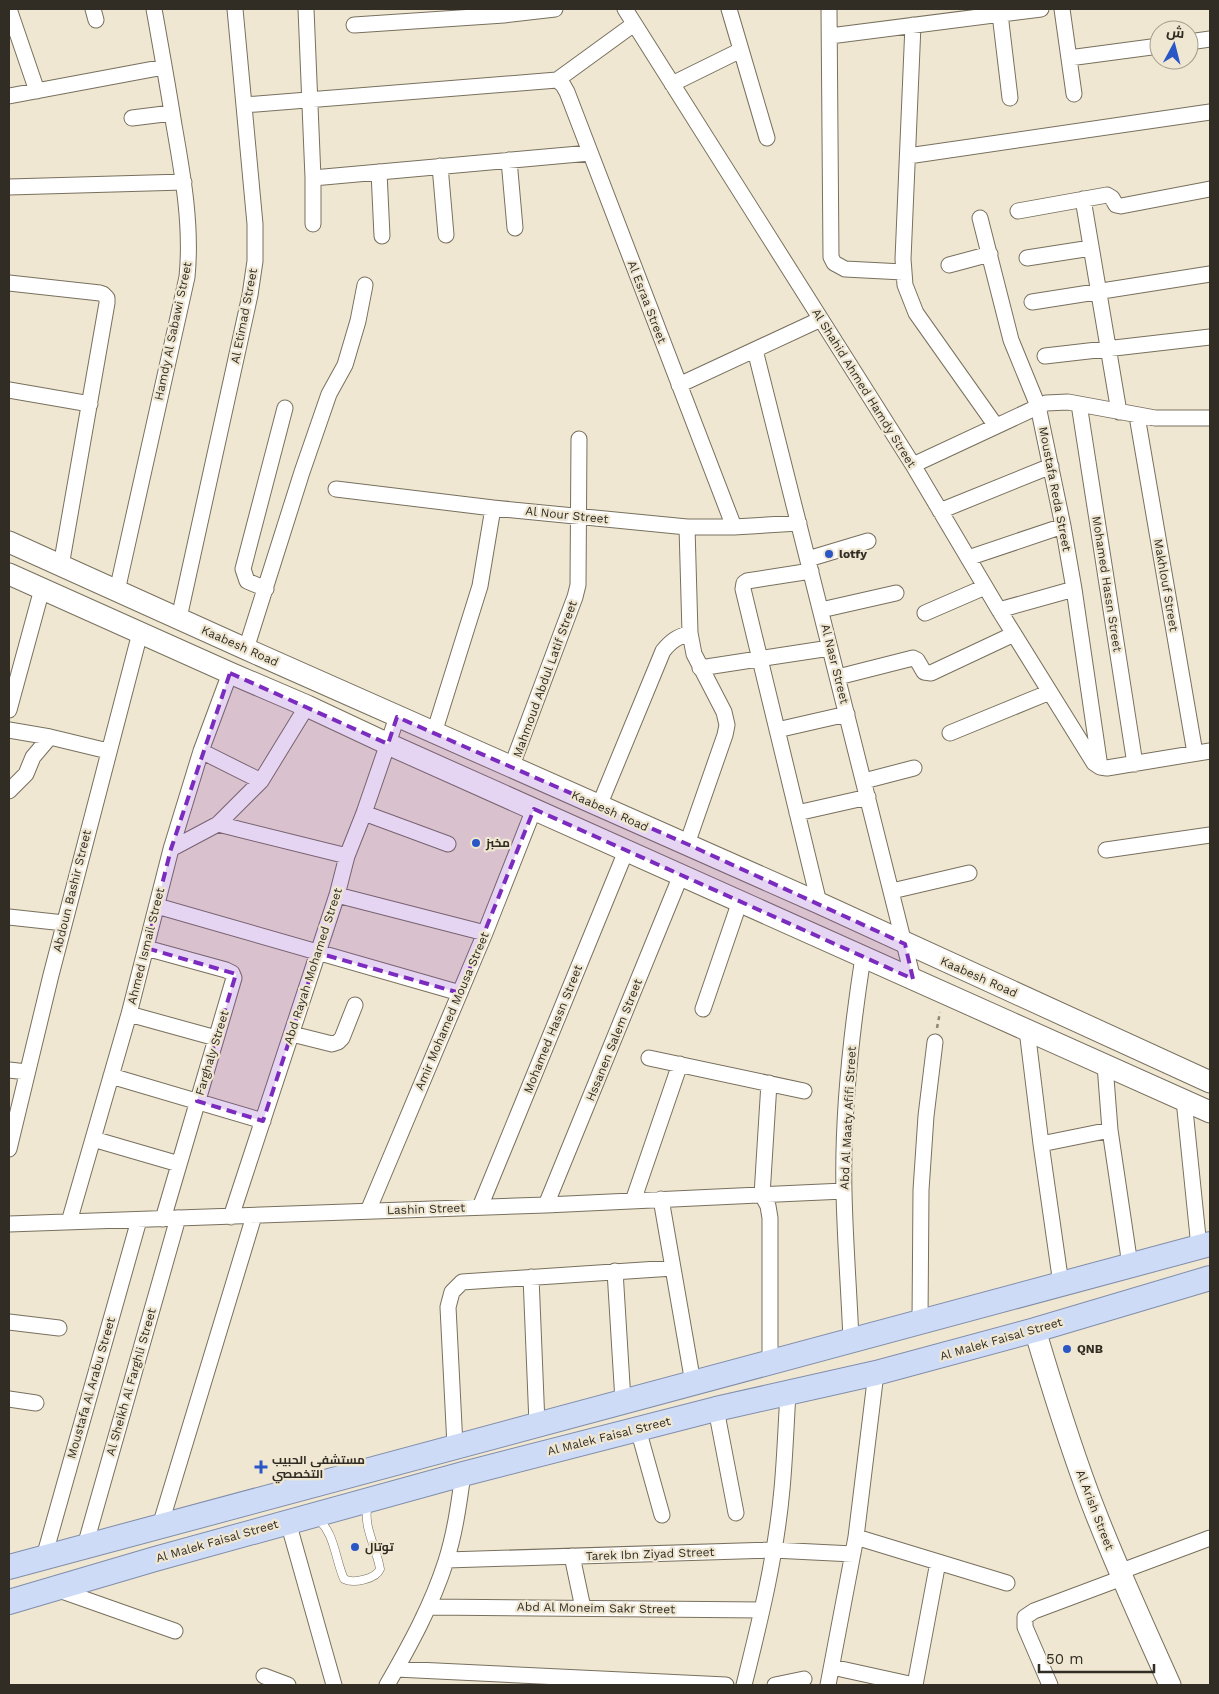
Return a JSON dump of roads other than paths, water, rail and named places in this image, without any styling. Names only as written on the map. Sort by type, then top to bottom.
[{"type":"main road","points":[[9,1567],[1204,1245]]},
{"type":"main road","name":"Al Malek Faisal Street","points":[[9,1602],[155,1558],[463,1474],[716,1409],[876,1374],[1035,1330],[1210,1278]]},
{"type":"main road","points":[[223,1509],[230,1538]]},
{"type":"street","points":[[9,9],[37,91]]},
{"type":"street","name":"Hamdy Al Sabawi Street","points":[[117,591],[187,277],[189,255],[189,232],[184,182],[154,9]]},
{"type":"street","name":"Al Etimad Street","points":[[178,618],[248,304],[255,260],[255,224],[235,9]]},
{"type":"street","points":[[306,9],[313,224]]},
{"type":"street","points":[[354,26],[384,16],[555,9]]},
{"type":"street","name":"Al Shahid Ahmed Hamdy Street","points":[[625,9],[913,466],[999,610],[1094,763],[1100,767]]},
{"type":"street","points":[[729,9],[767,138]]},
{"type":"street","points":[[829,9],[831,257],[834,263],[845,269],[903,272]]},
{"type":"street","points":[[830,36],[1041,9]]},
{"type":"street","points":[[1062,9],[1074,94]]},
{"type":"street","points":[[1000,14],[1010,98]]},
{"type":"street","points":[[244,106],[310,99],[557,80],[634,24]]},
{"type":"street","points":[[913,25],[903,272],[909,299],[916,313],[996,426]]},
{"type":"street","points":[[1069,58],[1149,47]]},
{"type":"street","points":[[672,84],[741,50]]},
{"type":"street","points":[[9,99],[37,91],[164,67]]},
{"type":"street","name":"Al Esraa Street","points":[[557,80],[567,92],[734,527]]},
{"type":"street","points":[[908,156],[1210,112]]},
{"type":"street","points":[[132,118],[172,113]]},
{"type":"street","points":[[313,178],[590,153]]},
{"type":"street","points":[[509,160],[515,228]]},
{"type":"street","points":[[440,166],[446,235]]},
{"type":"street","points":[[380,172],[382,236]]},
{"type":"street","points":[[9,187],[184,182]]},
{"type":"street","points":[[1018,211],[1107,195],[1112,198],[1116,205],[1121,206],[1210,189]]},
{"type":"street","points":[[1083,199],[1119,412]]},
{"type":"street","name":"Moustafa Reda Street","points":[[980,218],[1011,340],[1038,406],[1064,526],[1100,767]]},
{"type":"street","points":[[1027,258],[1091,248]]},
{"type":"street","points":[[948,265],[990,254]]},
{"type":"street","points":[[1032,302],[1210,274]]},
{"type":"street","points":[[9,283],[103,294],[107,298],[61,566]]},
{"type":"street","points":[[246,649],[302,472],[329,394],[344,365],[358,321],[365,285]]},
{"type":"street","points":[[679,385],[821,319]]},
{"type":"street","points":[[1046,356],[1210,337]]},
{"type":"street","name":"Al Nasr Street","points":[[755,350],[913,979]]},
{"type":"street","points":[[9,390],[90,404]]},
{"type":"street","points":[[913,466],[1038,406],[1057,402],[1079,404],[1137,416],[1210,421]]},
{"type":"street","name":"Mohamed Hassn Street","points":[[1079,404],[1135,764]]},
{"type":"street","points":[[266,589],[247,581],[243,569],[285,408]]},
{"type":"street","name":"Makhlouf Street","points":[[1137,416],[1203,752]]},
{"type":"street","name":"Mahmoud Abdul Latif Street","points":[[511,768],[575,597],[578,584],[580,440]]},
{"type":"street","points":[[940,511],[1051,466]]},
{"type":"street","name":"Al Nour Street","points":[[336,489],[493,508],[688,527],[734,527],[799,523]]},
{"type":"street","points":[[434,733],[480,586],[493,508]]},
{"type":"street","points":[[968,558],[1064,526]]},
{"type":"street","points":[[687,844],[727,725],[724,712],[694,654],[690,633],[688,527]]},
{"type":"street","points":[[819,903],[743,588],[744,583],[747,581],[809,565],[868,540]]},
{"type":"street","name":"Kaabesh Road","points":[[9,542],[511,768],[819,903],[1210,1082]]},
{"type":"street","points":[[9,574],[308,706],[388,744],[1210,1112]]},
{"type":"street","points":[[925,613],[985,587]]},
{"type":"street","points":[[9,710],[42,589]]},
{"type":"street","points":[[999,610],[1074,589]]},
{"type":"street","points":[[821,610],[896,593]]},
{"type":"street","name":"Abdoun Bashir Street","points":[[9,1149],[64,923],[140,633]]},
{"type":"street","points":[[599,806],[663,651],[677,637],[690,633]]},
{"type":"street","points":[[838,677],[913,658],[917,660],[924,672],[931,673],[1014,634]]},
{"type":"street","points":[[700,668],[830,648]]},
{"type":"street","name":"Ahmed Ismail Street","points":[[69,1222],[129,1014],[171,849],[201,751],[230,673]]},
{"type":"street","points":[[950,733],[1050,692]]},
{"type":"street","points":[[171,849],[218,824],[261,781],[308,706]]},
{"type":"street","points":[[777,730],[847,714]]},
{"type":"street","name":"Abd Rayah Mohamed Street","points":[[231,1216],[337,895],[346,856],[364,813],[397,717]]},
{"type":"street","points":[[9,730],[50,737],[108,751]]},
{"type":"street","points":[[9,791],[26,774],[33,757],[50,737]]},
{"type":"street","points":[[201,751],[261,781]]},
{"type":"street","points":[[1100,767],[1107,768],[1135,764],[1203,752]]},
{"type":"street","points":[[864,781],[914,768]]},
{"type":"street","points":[[797,813],[868,796]]},
{"type":"street","name":"Amir Mohamed Mousa Street","points":[[368,1211],[485,933],[534,809]]},
{"type":"street","points":[[364,813],[448,844]]},
{"type":"street","points":[[218,824],[346,856]]},
{"type":"street","points":[[1106,850],[1210,835]]},
{"type":"street","name":"Mohamed Hassn Street","points":[[480,1208],[626,851]]},
{"type":"street","points":[[892,891],[969,873]]},
{"type":"street","name":"Hssanen Salem Street","points":[[546,1205],[681,875]]},
{"type":"street","points":[[337,895],[485,933]]},
{"type":"street","points":[[703,1008],[740,902]]},
{"type":"street","points":[[157,906],[460,993]]},
{"type":"street","points":[[9,917],[64,923]]},
{"type":"street","name":"Farghaly Street","points":[[146,948],[226,970],[234,975],[234,981],[179,1164],[170,1219]]},
{"type":"street","name":"Abd Al Maaty Afifi Street","points":[[851,1340],[844,1191],[845,1127],[849,1062],[862,956]]},
{"type":"street","points":[[292,1034],[332,1044],[338,1042],[342,1038],[355,1005]]},
{"type":"street","points":[[129,1014],[216,1038]]},
{"type":"street","points":[[1027,1030],[1040,1144],[1062,1284]]},
{"type":"street","points":[[920,1322],[921,1190],[934,1042]]},
{"type":"street","points":[[1128,1075],[1140,1049]]},
{"type":"street","points":[[649,1058],[804,1091]]},
{"type":"street","points":[[633,1201],[680,1064]]},
{"type":"street","points":[[1104,1065],[1110,1130],[1130,1265]]},
{"type":"street","points":[[9,1070],[27,1072]]},
{"type":"street","points":[[111,1076],[263,1121]]},
{"type":"street","points":[[769,1083],[762,1195],[768,1206],[770,1218],[770,1362]]},
{"type":"street","points":[[1184,1100],[1204,1245]]},
{"type":"street","points":[[1040,1144],[1110,1130]]},
{"type":"street","points":[[93,1139],[179,1164]]},
{"type":"street","name":"Lashin Street","points":[[9,1224],[480,1208],[844,1191]]},
{"type":"street","points":[[661,1199],[693,1383]]},
{"type":"street","points":[[160,1526],[254,1216]]},
{"type":"street","name":"Al Sheikh Al Farghli Street","points":[[85,1546],[170,1219]]},
{"type":"street","name":"Moustafa Al Arabu Street","points":[[44,1557],[139,1220]]},
{"type":"street","points":[[455,1446],[448,1307],[452,1292],[462,1282],[673,1268]]},
{"type":"street","points":[[615,1272],[623,1401]]},
{"type":"street","points":[[531,1277],[537,1424]]},
{"type":"street","points":[[9,1322],[59,1328]]},
{"type":"street","name":"Al Arish Street","points":[[1035,1330],[1060,1414],[1088,1493],[1121,1575],[1170,1685]]},
{"type":"street","points":[[828,1685],[856,1537],[876,1374]]},
{"type":"street","points":[[744,1685],[762,1610],[773,1550],[782,1490],[788,1393]]},
{"type":"street","points":[[9,1399],[36,1403]]},
{"type":"street","points":[[716,1409],[736,1513]]},
{"type":"street","points":[[638,1429],[662,1515]]},
{"type":"street","points":[[387,1685],[430,1607],[447,1560],[457,1517],[463,1474]]},
{"type":"street","points":[[288,1522],[334,1685]]},
{"type":"street","points":[[856,1537],[1007,1583]]},
{"type":"street","points":[[1050,1685],[1025,1627],[1026,1617],[1034,1611],[1210,1538]]},
{"type":"street","name":"Tarek Ibn Ziyad Street","points":[[447,1560],[773,1550],[853,1554]]},
{"type":"street","points":[[572,1556],[583,1608]]},
{"type":"street","points":[[832,1667],[914,1685],[938,1562]]},
{"type":"street","points":[[56,1589],[175,1631]]},
{"type":"street","name":"Abd Al Moneim Sakr Street","points":[[430,1607],[762,1610]]},
{"type":"street","points":[[396,1669],[726,1685]]},
{"type":"street","points":[[264,1676],[288,1685]]},
{"type":"street","points":[[775,1685],[804,1679]]},
{"type":"lane","points":[[314,1515],[326,1528],[331,1537],[344,1579],[354,1582],[374,1576],[378,1574],[380,1569],[367,1517],[370,1500]]},
{"type":"place","name":"lotfy","points":[[829,554]]},
{"type":"place","name":"مخبز","points":[[476,843]]},
{"type":"place","name":"QNB","points":[[1067,1349]]},
{"type":"place","name":"مستشفى الحبيب التخصصي","points":[[261,1467]]},
{"type":"place","name":"توتال","points":[[355,1547]]}]
